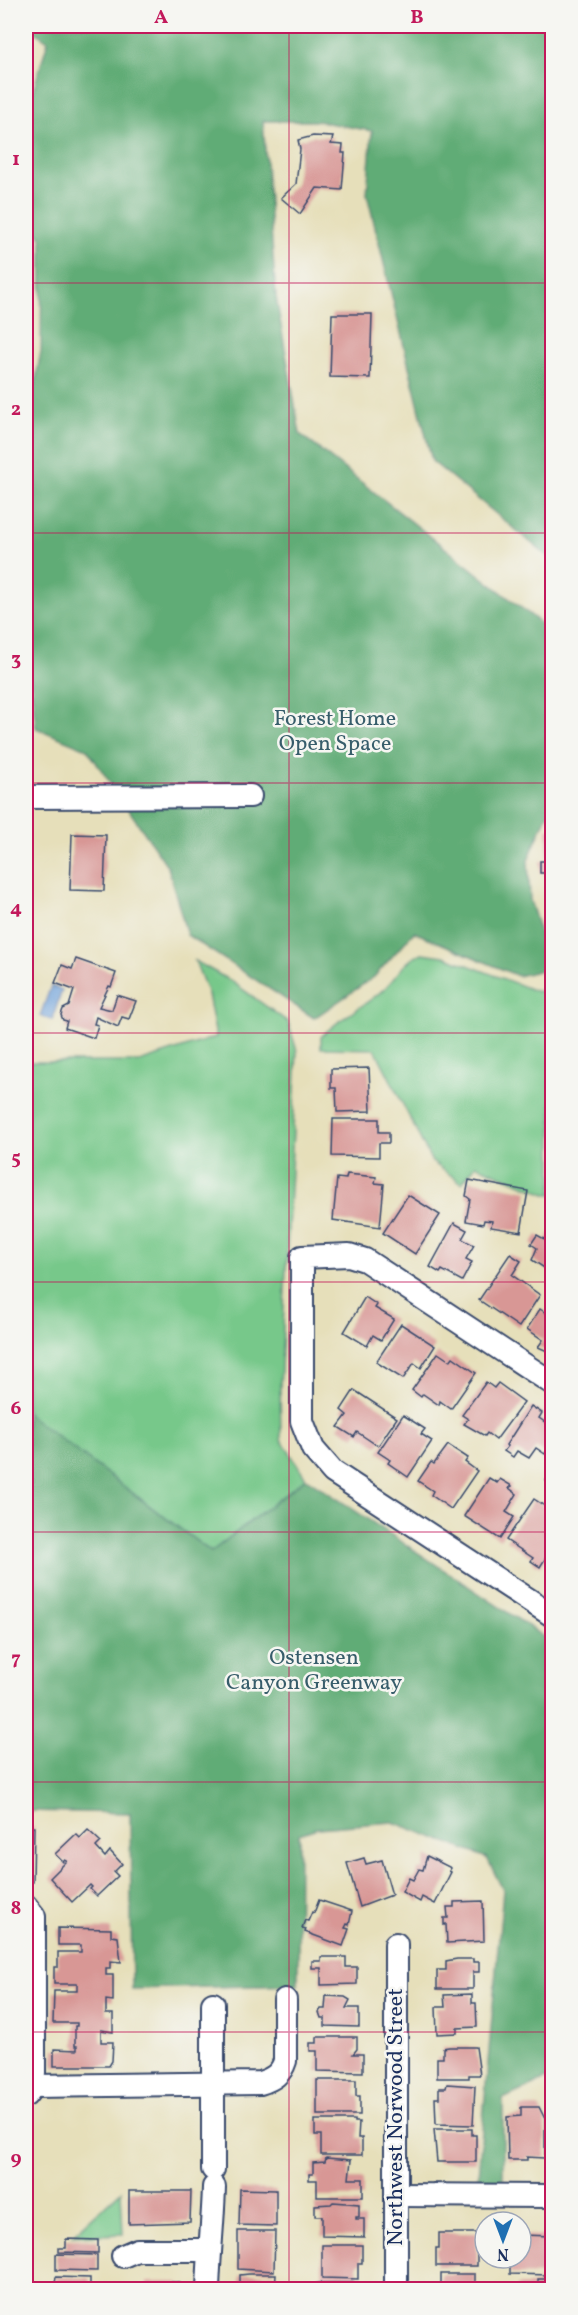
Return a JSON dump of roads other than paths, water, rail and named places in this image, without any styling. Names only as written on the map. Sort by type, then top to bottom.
[{"type":"street","points":[[26,797],[250,796]]},
{"type":"street","points":[[552,1383],[365,1260],[349,1256],[302,1257],[302,1421],[312,1449],[333,1472],[552,1615]]},
{"type":"street","points":[[26,1906],[34,1916],[29,2090],[260,2083],[276,2076],[282,2070],[285,2061],[285,2000]]},
{"type":"street","name":"Northwest Norwood Street","points":[[396,1944],[396,2289]]},
{"type":"street","points":[[208,2289],[209,2250],[213,2230],[213,2004]]},
{"type":"street","points":[[396,2195],[552,2196]]},
{"type":"street","points":[[123,2256],[137,2250],[209,2250]]},
{"type":"water","points":[[51,986],[62,990],[52,1020],[40,1016]]},
{"type":"park label","name":"Forest Home Open Space","points":[[335,732]]},
{"type":"park label","name":"Ostensen Canyon Greenway","points":[[314,1670]]}]
